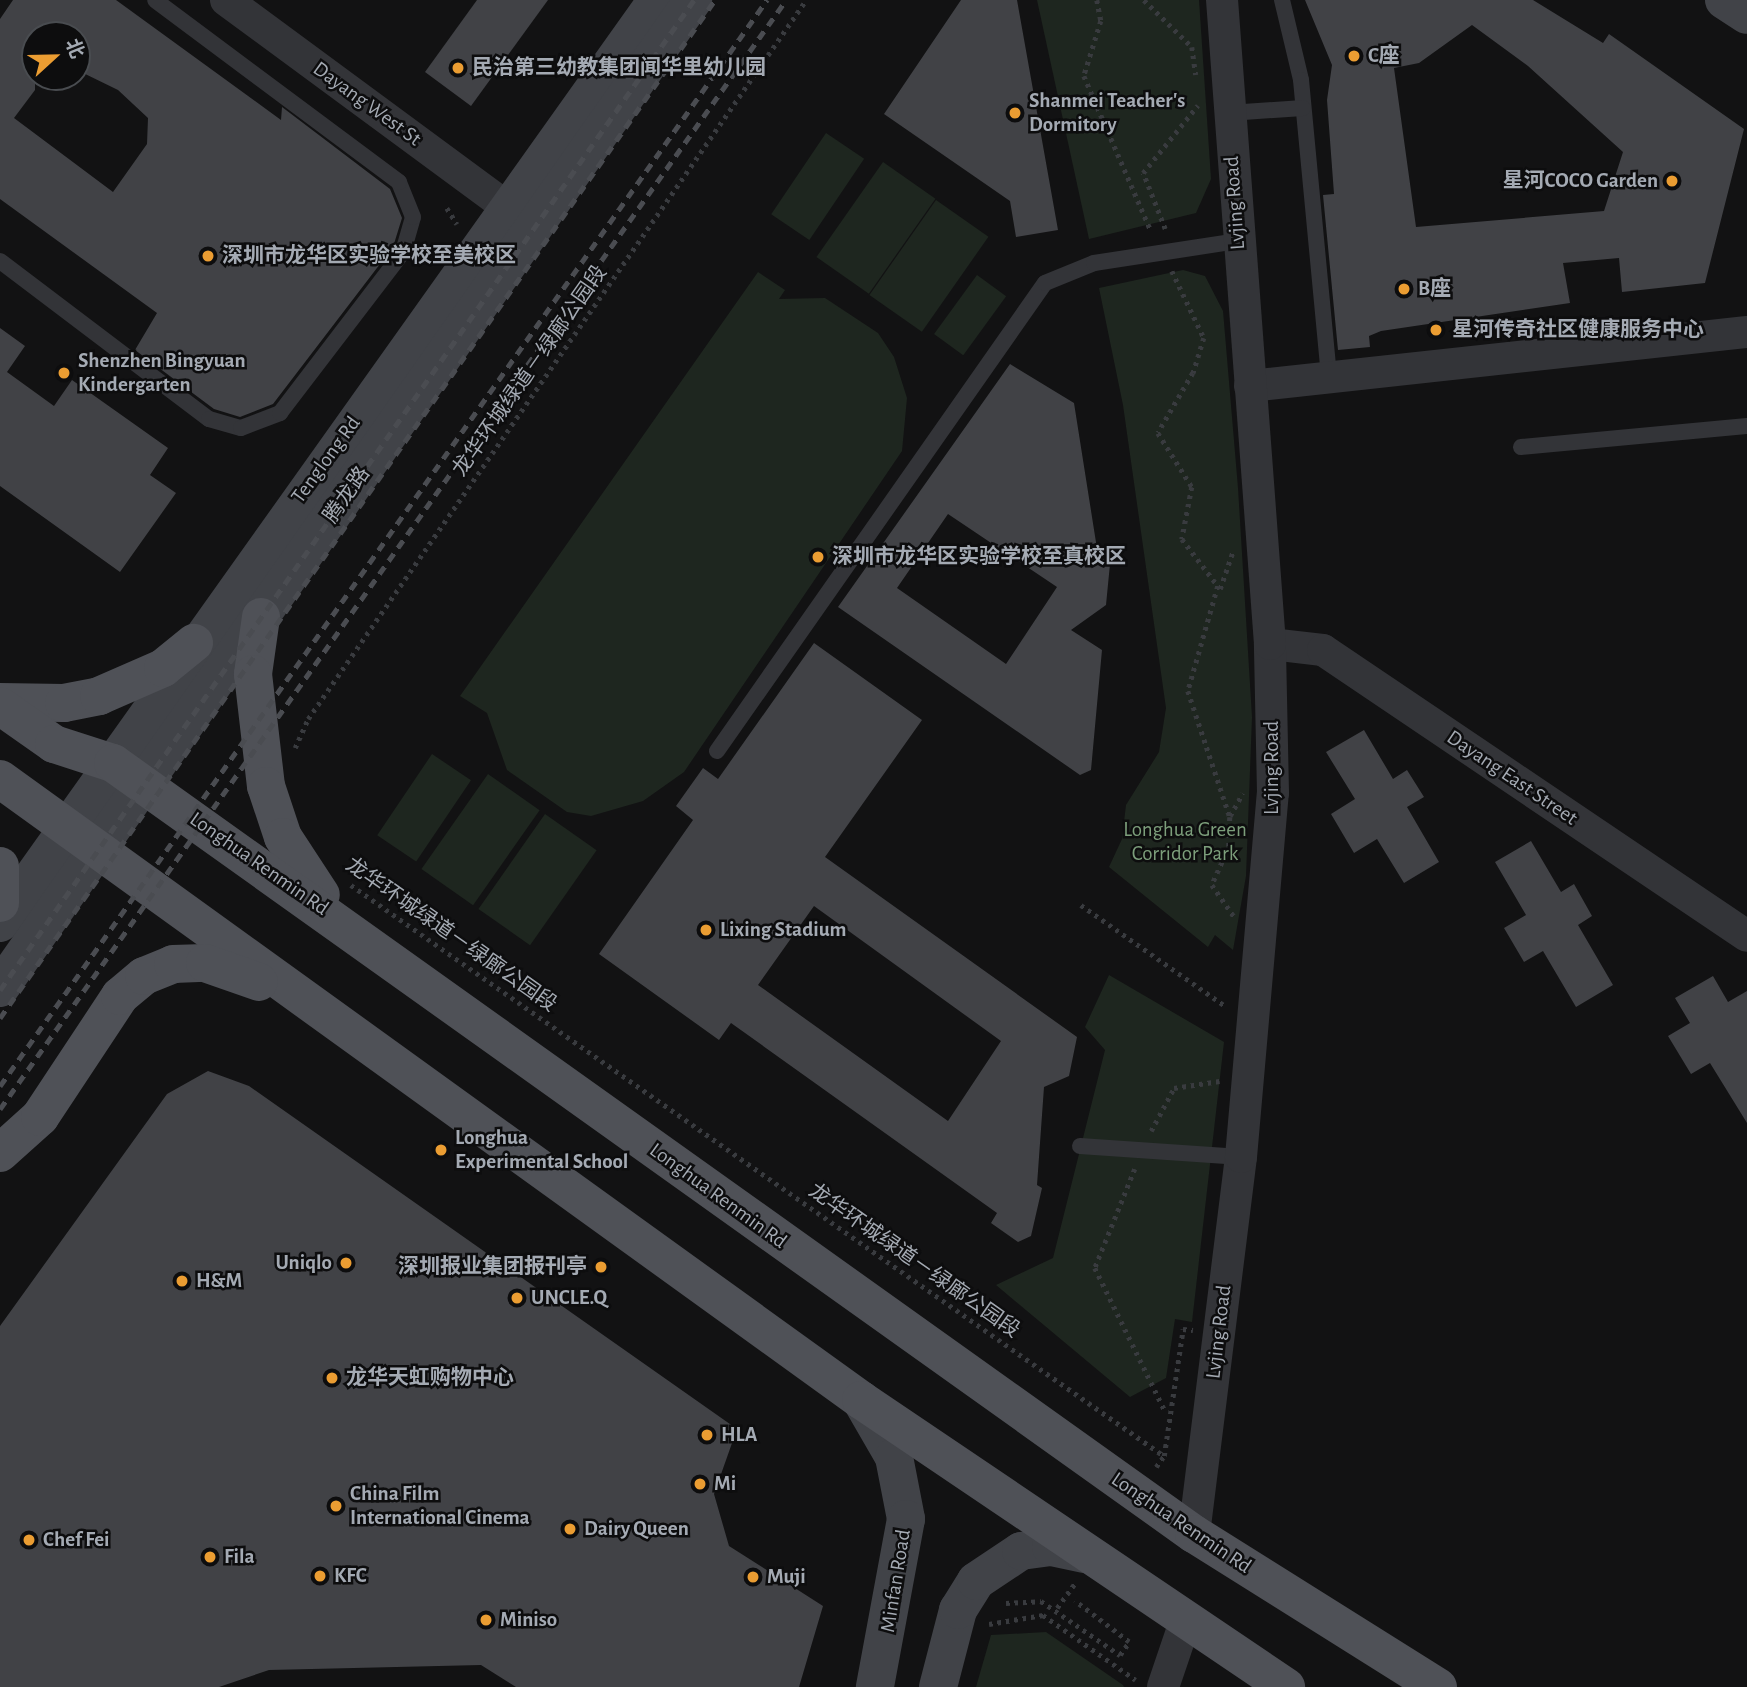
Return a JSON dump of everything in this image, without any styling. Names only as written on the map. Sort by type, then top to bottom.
[{"type":"main road","name":"Tenglong Rd","points":[[0,923],[194,643],[657,0]]},
{"type":"main road","name":"腾龙路","points":[[0,988],[693,0]]},
{"type":"main road","points":[[1724,0],[1747,15]]},
{"type":"main road","points":[[261,617],[256,718],[275,818],[306,876],[354,929]]},
{"type":"main road","points":[[0,704],[64,704],[99,696],[163,668],[194,643]]},
{"type":"main road","name":"Longhua Renmin Rd","points":[[0,704],[54,744],[113,763],[354,929],[929,1349],[1194,1534],[1438,1687]]},
{"type":"main road","points":[[0,779],[861,1400],[1185,1622],[1286,1687]]},
{"type":"main road","points":[[0,866],[0,903]]},
{"type":"main road","points":[[0,1153],[40,1117],[120,996],[157,969],[190,962],[222,966],[318,1007]]},
{"type":"main road","name":"Minfan Road","points":[[861,1400],[894,1457],[906,1519],[875,1687]]},
{"type":"main road","points":[[938,1687],[958,1610],[976,1581],[1021,1551],[1051,1547],[1085,1554]]},
{"type":"street","name":"Dayang West St","points":[[226,0],[508,208]]},
{"type":"street","name":"Lvjing Road","points":[[1194,1534],[1241,1157],[1270,866],[1270,645],[1222,0]]},
{"type":"street","points":[[1250,386],[1747,332]]},
{"type":"street","name":"Dayang East Street","points":[[1270,645],[1323,650],[1747,936]]},
{"type":"street","points":[[1149,1684],[1185,1622]]},
{"type":"lane","points":[[0,261],[209,419],[249,428],[285,408],[403,251],[413,224],[399,182],[155,0]]},
{"type":"lane","points":[[1282,0],[1303,108],[1329,377]]},
{"type":"lane","points":[[1229,113],[1303,108]]},
{"type":"lane","points":[[717,751],[1045,282],[1094,263],[1238,241]]},
{"type":"lane","points":[[1521,447],[1747,426]]},
{"type":"lane","points":[[1080,1146],[1241,1157]]},
{"type":"path","name":"龙华环城绿道－绿廊公园段","points":[[291,757],[308,719],[806,0]]},
{"type":"path","points":[[1097,0],[1101,21],[1084,76],[1151,231]]},
{"type":"path","points":[[1143,0],[1189,44],[1195,64],[1197,111],[1143,173],[1165,229]]},
{"type":"path","points":[[1172,270],[1204,338],[1193,373],[1158,433],[1190,482],[1180,533],[1214,574],[1217,597]]},
{"type":"path","points":[[1235,545],[1188,691],[1231,828],[1212,885],[1245,929]]},
{"type":"path","name":"龙华环城绿道－绿廊公园段","points":[[346,882],[1164,1455],[1183,1329]]},
{"type":"path","points":[[1081,905],[1237,1013]]},
{"type":"path","points":[[1151,1132],[1174,1088],[1231,1080]]},
{"type":"path","points":[[1138,1161],[1094,1268],[1166,1411]]},
{"type":"path","points":[[997,1606],[1017,1599],[1057,1608],[1119,1655],[1129,1642],[1075,1601]]},
{"type":"path","points":[[984,1618],[991,1612]]},
{"type":"path","points":[[986,1625],[1043,1615],[1149,1684]]},
{"type":"green space","points":[[1037,0],[1199,0],[1211,179],[1196,213],[1089,239]]},
{"type":"green space","points":[[826,133],[864,159],[809,240],[771,214]]},
{"type":"green space","points":[[883,162],[935,199],[869,294],[816,257]]},
{"type":"green space","points":[[936,200],[988,237],[922,332],[869,295]]},
{"type":"green space","name":"Longhua Green Corridor Park","points":[[1183,270],[1205,276],[1223,311],[1238,488],[1252,717],[1246,876],[1233,950],[1215,935],[1208,947],[1109,867],[1122,839],[1126,805],[1159,752],[1166,708],[1123,405],[1099,288]]},
{"type":"green space","points":[[758,272],[785,290],[779,299],[825,298],[878,333],[894,357],[907,398],[902,451],[684,772],[643,801],[591,816],[567,812],[507,770],[487,713],[460,696]]},
{"type":"green space","points":[[977,275],[1006,296],[963,355],[934,334]]},
{"type":"green space","points":[[432,754],[471,780],[416,862],[377,835]]},
{"type":"green space","points":[[488,774],[540,810],[473,905],[421,869]]},
{"type":"green space","points":[[545,814],[597,850],[530,945],[478,909]]},
{"type":"green space","points":[[1109,975],[1224,1042],[1192,1322],[1175,1319],[1166,1378],[1130,1397],[996,1285],[1053,1258],[1105,1050],[1085,1027]]},
{"type":"green space","points":[[1046,1632],[1124,1687],[976,1687],[991,1635]]},
{"type":"building","name":"深圳市龙华区实验学校至美校区","points":[[13,0],[116,0],[281,120],[282,107],[390,189],[402,218],[393,247],[273,404],[240,417],[214,409],[135,350],[157,313],[0,199],[0,19]],"holes":[[[21,21],[91,21],[91,77],[118,90],[148,118],[147,144],[113,192],[14,118],[34,91],[21,91]]]},
{"type":"building","points":[[477,0],[548,0],[471,106],[425,72]]},
{"type":"building","points":[[961,0],[1017,0],[1058,230],[1016,237],[1010,201],[884,114]]},
{"type":"building","name":"星河COCO Garden","points":[[1305,0],[1533,0],[1603,43],[1609,34],[1744,129],[1705,283],[1622,292],[1619,258],[1563,263],[1570,303],[1381,331],[1369,336],[1370,347],[1338,350],[1323,195],[1334,194],[1327,100],[1332,65]],"holes":[[[1472,25],[1528,66],[1623,152],[1604,211],[1416,227],[1394,68],[1419,63]]]},
{"type":"building","points":[[0,328],[25,346],[7,372],[54,406],[72,380],[168,448],[150,475],[176,493],[120,572],[0,486]]},
{"type":"building","points":[[1010,364],[1074,403],[1098,555],[1110,564],[1106,605],[1071,630],[1102,650],[1091,770],[1080,775],[838,607]],"holes":[[[948,514],[1057,587],[1006,664],[897,588]]]},
{"type":"building","points":[[814,643],[922,720],[825,857],[1077,1037],[1069,1076],[1044,1087],[1037,1185],[1042,1188],[1031,1236],[1018,1242],[991,1223],[997,1213],[731,1023],[719,1040],[599,954],[693,820],[676,806],[703,768],[718,779]],"holes":[[[814,906],[1001,1041],[948,1121],[758,985]]]},
{"type":"building","points":[[1364,730],[1393,779],[1407,770],[1424,797],[1407,807],[1439,862],[1404,883],[1377,839],[1354,853],[1331,814],[1355,799],[1326,752]]},
{"type":"building","points":[[1531,841],[1561,892],[1574,884],[1592,916],[1578,925],[1613,985],[1576,1007],[1543,951],[1524,962],[1504,928],[1526,915],[1495,862]]},
{"type":"building","points":[[1713,976],[1728,1002],[1747,991],[1747,1123],[1710,1063],[1691,1074],[1668,1036],[1690,1023],[1675,998]]},
{"type":"building","name":"龙华天虹购物中心","points":[[208,1071],[249,1086],[737,1429],[714,1494],[729,1546],[823,1606],[799,1687],[516,1687],[481,1665],[269,1670],[219,1687],[0,1687],[0,1326],[167,1094]]},
{"type":"railway","points":[[0,990],[694,0]]},
{"type":"railway","points":[[0,1018],[715,0]]},
{"type":"railway","points":[[0,1086],[767,0]]},
{"type":"railway","points":[[0,1109],[786,0]]},
{"type":"place","name":"C座","points":[[1354,56]]},
{"type":"place","name":"民治第三幼教集团闻华里幼儿园","points":[[458,68]]},
{"type":"place","name":"Shanmei Teacher's Dormitory","points":[[1015,113]]},
{"type":"place","name":"星河COCO Garden","points":[[1672,181]]},
{"type":"place","name":"深圳市龙华区实验学校至美校区","points":[[208,256]]},
{"type":"place","name":"B座","points":[[1404,289]]},
{"type":"place","name":"星河传奇社区健康服务中心","points":[[1436,330]]},
{"type":"place","name":"Shenzhen Bingyuan Kindergarten","points":[[64,373]]},
{"type":"place","name":"深圳市龙华区实验学校至真校区","points":[[818,557]]},
{"type":"place","name":"Lixing Stadium","points":[[706,930]]},
{"type":"place","name":"Longhua Experimental School","points":[[441,1150]]},
{"type":"place","name":"Uniqlo","points":[[346,1263]]},
{"type":"place","name":"深圳报业集团报刊亭","points":[[601,1267]]},
{"type":"place","name":"H&M","points":[[182,1281]]},
{"type":"place","name":"UNCLE.Q","points":[[517,1298]]},
{"type":"place","name":"龙华天虹购物中心","points":[[332,1378]]},
{"type":"place","name":"HLA","points":[[707,1435]]},
{"type":"place","name":"Mi","points":[[700,1484]]},
{"type":"place","name":"China Film International Cinema","points":[[336,1506]]},
{"type":"place","name":"Dairy Queen","points":[[570,1529]]},
{"type":"place","name":"Chef Fei","points":[[29,1540]]},
{"type":"place","name":"Fila","points":[[210,1557]]},
{"type":"place","name":"KFC","points":[[320,1576]]},
{"type":"place","name":"Muji","points":[[753,1577]]},
{"type":"place","name":"Miniso","points":[[486,1620]]}]
